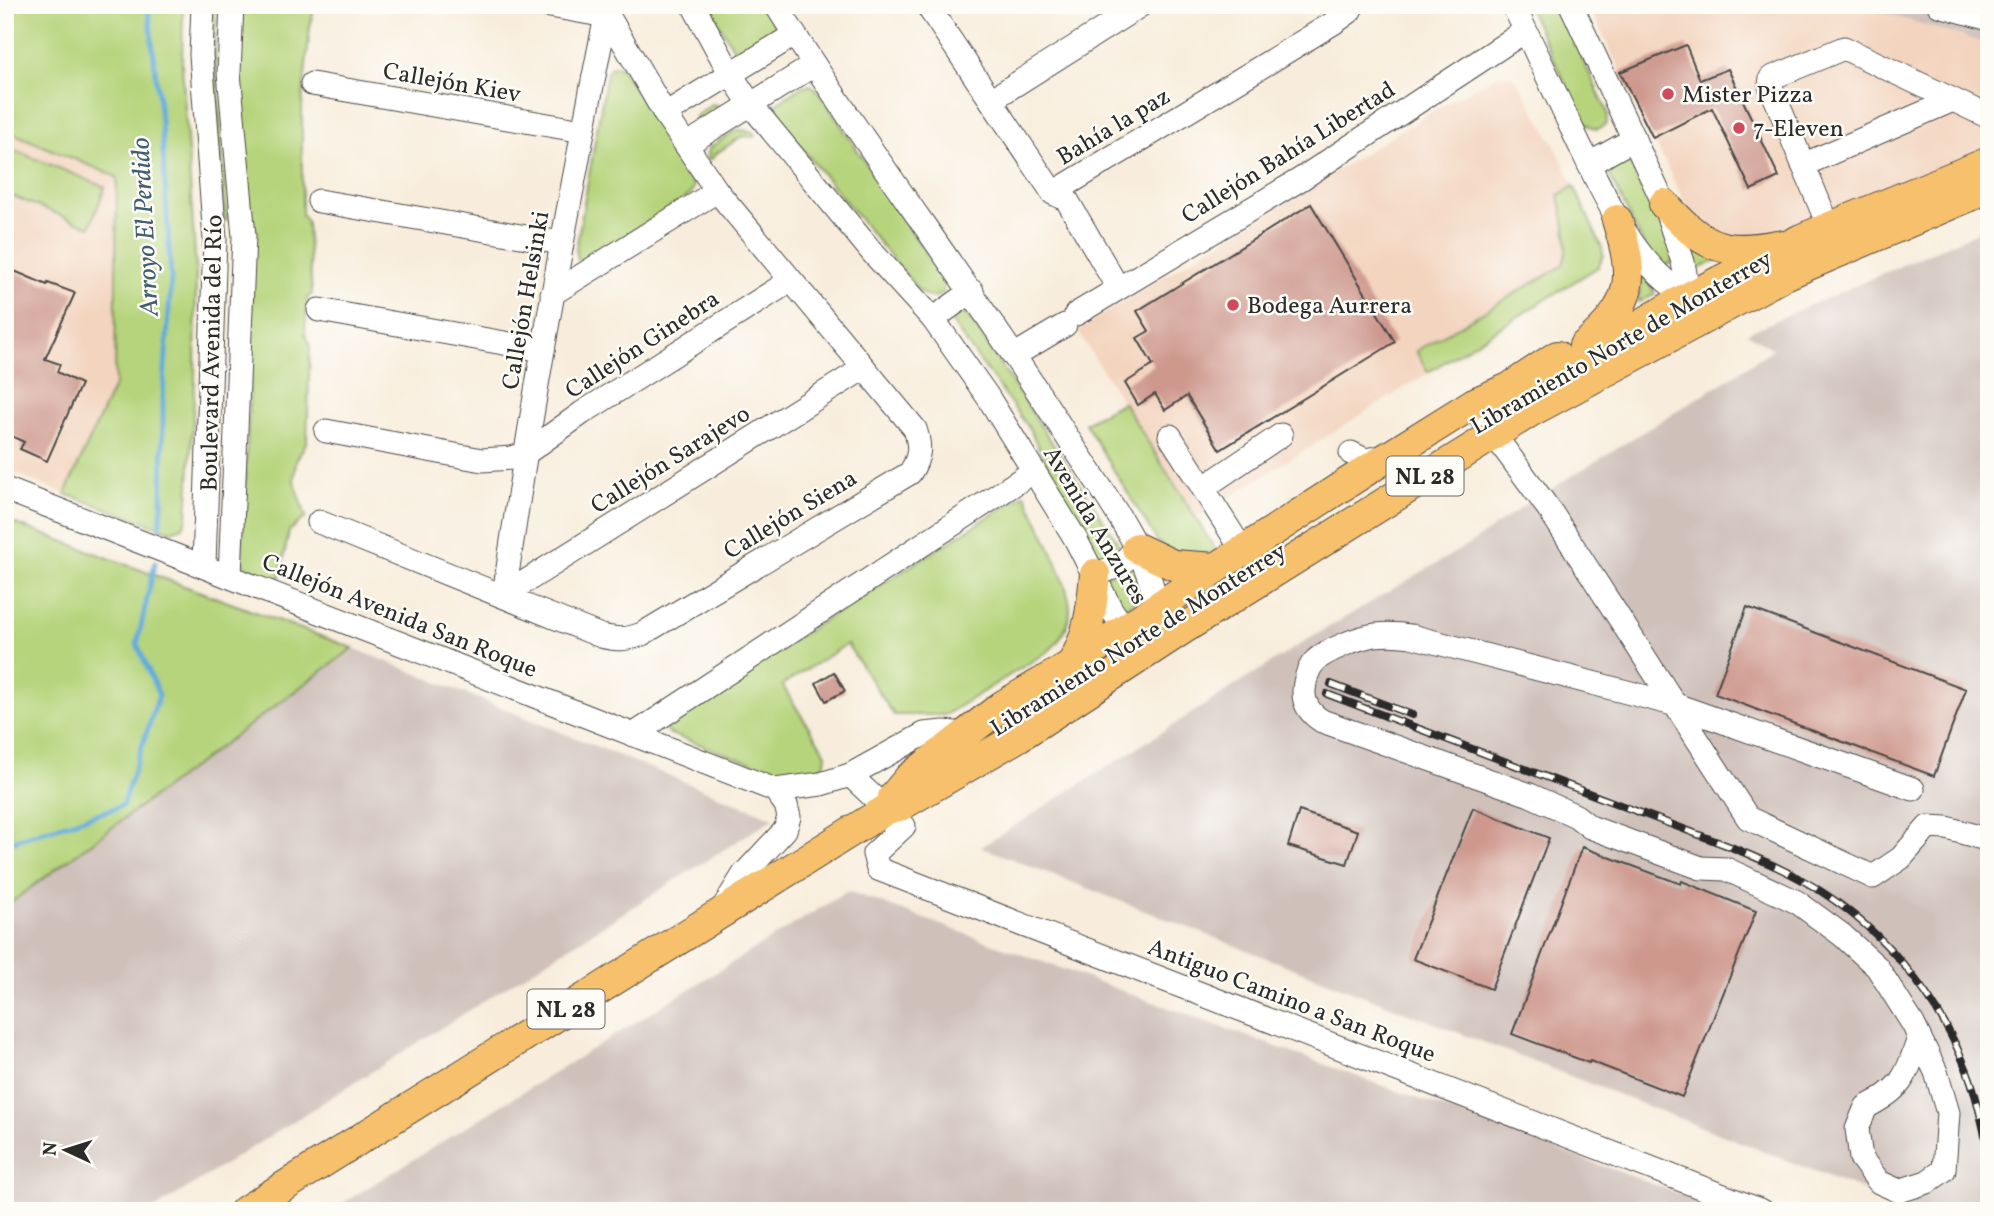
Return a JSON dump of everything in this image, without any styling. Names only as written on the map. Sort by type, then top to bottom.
[{"type":"main road","name":"Libramiento Norte de Monterrey","points":[[1689,297],[1801,239],[1989,162]]},
{"type":"main road","name":"Libramiento Norte de Monterrey","points":[[245,1211],[890,803],[1144,622],[1507,413],[1785,275],[1989,188]]},
{"type":"main road","points":[[1664,204],[1690,232],[1718,246],[1761,248],[1801,239]]},
{"type":"main road","points":[[1507,413],[1588,342],[1609,321],[1625,298],[1629,284],[1628,253],[1617,220]]},
{"type":"main road","points":[[1436,428],[1507,413],[1675,317],[1689,297],[1723,292],[1800,256],[1848,238],[1900,228]]},
{"type":"main road","points":[[890,803],[909,778],[1002,706],[1144,622],[1216,568],[1474,403],[1509,388],[1609,321]]},
{"type":"main road","name":"Libramiento Norte de Monterrey","points":[[890,803],[901,806],[1018,737],[1434,471],[1507,413]]},
{"type":"main road","points":[[1137,548],[1173,565],[1216,568]]},
{"type":"main road","points":[[1144,622],[1167,629],[1259,575],[1297,557]]},
{"type":"main road","points":[[1071,665],[1082,648],[1086,635],[1095,574]]},
{"type":"main road","points":[[1018,737],[1028,721],[1116,665],[1148,641],[1144,622]]},
{"type":"street","name":"Boulevard Avenida del Río","points":[[204,5],[201,55],[215,239],[204,565]]},
{"type":"street","name":"Boulevard Avenida del Río","points":[[230,576],[244,236],[229,73],[232,5]]},
{"type":"street","points":[[545,5],[604,10]]},
{"type":"street","name":"Avenida Anzures","points":[[693,5],[730,73],[751,105],[872,252],[933,319],[988,397],[1095,574],[1120,622],[1144,622],[1151,583],[1137,548],[1015,355],[775,5]]},
{"type":"street","points":[[991,100],[1142,5]]},
{"type":"street","name":"Bahía la paz","points":[[930,6],[1053,192],[1335,22],[1349,12],[1353,5]]},
{"type":"street","points":[[1513,5],[1617,220],[1653,269],[1689,297]]},
{"type":"street","points":[[1571,5],[1664,204],[1683,262],[1689,297]]},
{"type":"street","points":[[1939,5],[1989,19]]},
{"type":"street","name":"Callejón Siena","points":[[318,522],[601,636],[615,640],[628,639],[642,634],[911,473],[919,460],[920,444],[915,429],[717,191],[665,114],[604,10]]},
{"type":"street","name":"Callejón Helsinki","points":[[504,595],[542,350],[604,10]]},
{"type":"street","name":"Callejón Bahía Libertad","points":[[1015,355],[1118,288],[1301,178],[1525,31]]},
{"type":"street","points":[[665,114],[794,35]]},
{"type":"street","points":[[1829,227],[1770,85],[1771,78],[1844,48],[1989,117]]},
{"type":"street","points":[[686,145],[814,65]]},
{"type":"street","name":"Callejón Kiev","points":[[312,84],[583,131]]},
{"type":"street","points":[[1803,165],[1953,100]]},
{"type":"street","points":[[1589,164],[1634,139]]},
{"type":"street","points":[[552,294],[717,191]]},
{"type":"street","points":[[1053,192],[1067,200],[1118,288]]},
{"type":"street","points":[[319,201],[561,243]]},
{"type":"street","points":[[215,239],[244,236]]},
{"type":"street","name":"Callejón Ginebra","points":[[525,454],[582,413],[790,281]]},
{"type":"street","points":[[933,319],[972,291]]},
{"type":"street","points":[[319,310],[542,350]]},
{"type":"street","name":"Callejón Sarajevo","points":[[504,595],[864,368]]},
{"type":"street","points":[[1507,413],[1551,512],[1748,818],[1873,877],[1901,858],[1928,827],[1947,828],[1989,839]]},
{"type":"street","points":[[326,431],[482,460],[498,461],[525,454]]},
{"type":"street","points":[[1203,488],[1281,435]]},
{"type":"street","points":[[1170,436],[1243,551]]},
{"type":"street","points":[[633,735],[1034,471]]},
{"type":"street","name":"Callejón Avenida San Roque","points":[[5,489],[775,790]]},
{"type":"street","points":[[1095,574],[1119,566],[1137,548]]},
{"type":"street","points":[[1913,789],[1673,704],[1411,636],[1380,633],[1363,636],[1320,655],[1307,673],[1304,697],[1313,716],[1322,721],[1530,796],[1576,816],[1590,827],[1701,868],[1726,869],[1797,902],[1842,935],[1877,967],[1913,1024],[1936,1072],[1948,1113],[1944,1170],[1927,1182],[1899,1191],[1879,1182],[1861,1158],[1857,1129],[1866,1107],[1884,1098],[1902,1083],[1919,1038]]},
{"type":"street","points":[[720,912],[744,874],[785,830],[789,817],[786,805],[775,790],[821,784],[850,775],[925,734],[966,734]]},
{"type":"street","points":[[850,775],[890,803]]},
{"type":"street","name":"Antiguo Camino a San Roque","points":[[890,803],[904,826],[874,854],[878,869],[1762,1211]]},
{"type":"shaded area","points":[[1588,5],[1859,5],[1989,44],[1989,145],[1897,186],[1769,237],[1747,241],[1693,220]]},
{"type":"shaded area","points":[[1859,5],[1989,5],[1989,44],[1873,10]]},
{"type":"shaded area","points":[[1497,76],[1512,76],[1520,85],[1554,144],[1603,255],[1603,261],[1598,267],[1196,518],[1077,330],[1436,109]]},
{"type":"shaded area","points":[[5,130],[117,177],[115,384],[65,494],[5,469]]},
{"type":"shaded area","points":[[1989,227],[1989,1200],[1977,1202],[1972,1211],[1917,1211],[981,847],[1307,640],[1476,540],[1525,505],[1773,349],[1747,333]]},
{"type":"shaded area","points":[[353,648],[774,818],[151,1211],[5,1211],[5,907]]},
{"type":"shaded area","points":[[848,891],[1727,1211],[330,1211]]},
{"type":"green space","points":[[5,5],[183,5],[182,65],[196,270],[195,380],[187,518],[183,527],[171,531],[65,494],[115,384],[117,177],[5,130],[5,109],[12,87],[5,55]]},
{"type":"green space","points":[[212,5],[217,5],[215,49],[227,209],[227,220],[224,221],[212,87]]},
{"type":"green space","points":[[238,5],[315,5],[310,26],[302,106],[302,215],[307,222],[312,294],[307,298],[305,334],[310,344],[307,441],[296,461],[294,481],[306,517],[289,531],[279,581],[248,570],[241,560],[251,371],[252,253],[237,71]]},
{"type":"green space","points":[[708,5],[762,5],[777,29],[776,35],[742,55],[734,49]]},
{"type":"green space","points":[[1527,5],[1557,5],[1608,113],[1606,124],[1598,129],[1585,123]]},
{"type":"green space","points":[[610,68],[622,68],[694,185],[691,194],[588,260],[578,260],[576,249],[607,73]]},
{"type":"green space","points":[[810,85],[817,89],[944,281],[943,293],[930,297],[918,290],[778,119],[777,103],[803,86]]},
{"type":"green space","points":[[712,104],[719,106],[721,113],[699,127],[695,117]]},
{"type":"green space","points":[[736,130],[755,134],[754,137],[742,136],[712,159],[707,159],[709,148]]},
{"type":"green space","points":[[14,150],[105,187],[90,227],[5,193],[5,176]]},
{"type":"green space","points":[[1619,164],[1634,164],[1675,252],[1673,261],[1666,266],[1651,259],[1611,178],[1610,174]]},
{"type":"green space","points":[[1574,186],[1602,248],[1603,255],[1598,267],[1428,372],[1416,351],[1562,266],[1566,240],[1559,195]]},
{"type":"green space","points":[[1686,242],[1718,259],[1717,261],[1697,269],[1690,260]]},
{"type":"green space","points":[[1643,273],[1655,294],[1638,302]]},
{"type":"green space","points":[[959,313],[966,314],[971,320],[1113,535],[1120,547],[1120,553],[1100,563],[1093,557],[1029,428],[952,323]]},
{"type":"green space","points":[[1123,402],[1215,549],[1213,553],[1184,554],[1170,550],[1158,542],[1085,423]]},
{"type":"green space","points":[[1025,494],[1045,535],[1069,598],[1070,616],[1066,628],[1060,639],[1047,652],[945,715],[894,715],[847,644],[782,685],[826,754],[825,763],[808,779],[789,776],[670,734],[665,728],[666,720]]},
{"type":"green space","points":[[5,520],[353,648],[5,907]]},
{"type":"green space","points":[[1132,562],[1141,581],[1141,594],[1132,604],[1119,606],[1103,577]]},
{"type":"building","points":[[1686,45],[1700,80],[1728,69],[1779,177],[1751,190],[1712,108],[1653,138],[1620,72]]},
{"type":"building","points":[[1311,204],[1395,342],[1220,450],[1187,396],[1165,410],[1155,394],[1138,405],[1125,383],[1153,365],[1137,338],[1149,331],[1137,311]]},
{"type":"building","points":[[5,267],[47,285],[48,283],[75,293],[45,359],[60,364],[57,372],[81,384],[47,461],[20,449],[24,442],[5,433]]},
{"type":"building","points":[[1747,607],[1966,689],[1934,776],[1715,694]]},
{"type":"building","points":[[834,672],[845,691],[826,701],[816,683]]},
{"type":"building","points":[[1473,808],[1549,838],[1491,989],[1413,959]]},
{"type":"building","points":[[1299,811],[1358,831],[1347,864],[1288,846]]},
{"type":"building","points":[[1582,847],[1681,884],[1682,881],[1756,911],[1682,1097],[1512,1034]]},
{"type":"waterway","name":"Arroyo El Perdido","points":[[148,5],[161,121],[171,279],[163,398],[162,506],[159,531]]},
{"type":"waterway","name":"Arroyo El Perdido","points":[[5,863],[10,842],[122,806],[159,695],[137,644],[155,563]]},
{"type":"railway","points":[[1331,684],[1412,715]]},
{"type":"railway","points":[[1327,694],[1731,847],[1789,873],[1822,892],[1845,908],[1886,945],[1922,988],[1951,1036],[1968,1072],[1989,1153]]},
{"type":"place","name":"Mister Pizza","points":[[1668,94]]},
{"type":"place","name":"7-Eleven","points":[[1739,128]]},
{"type":"place","name":"Bodega Aurrera","points":[[1233,305]]}]
